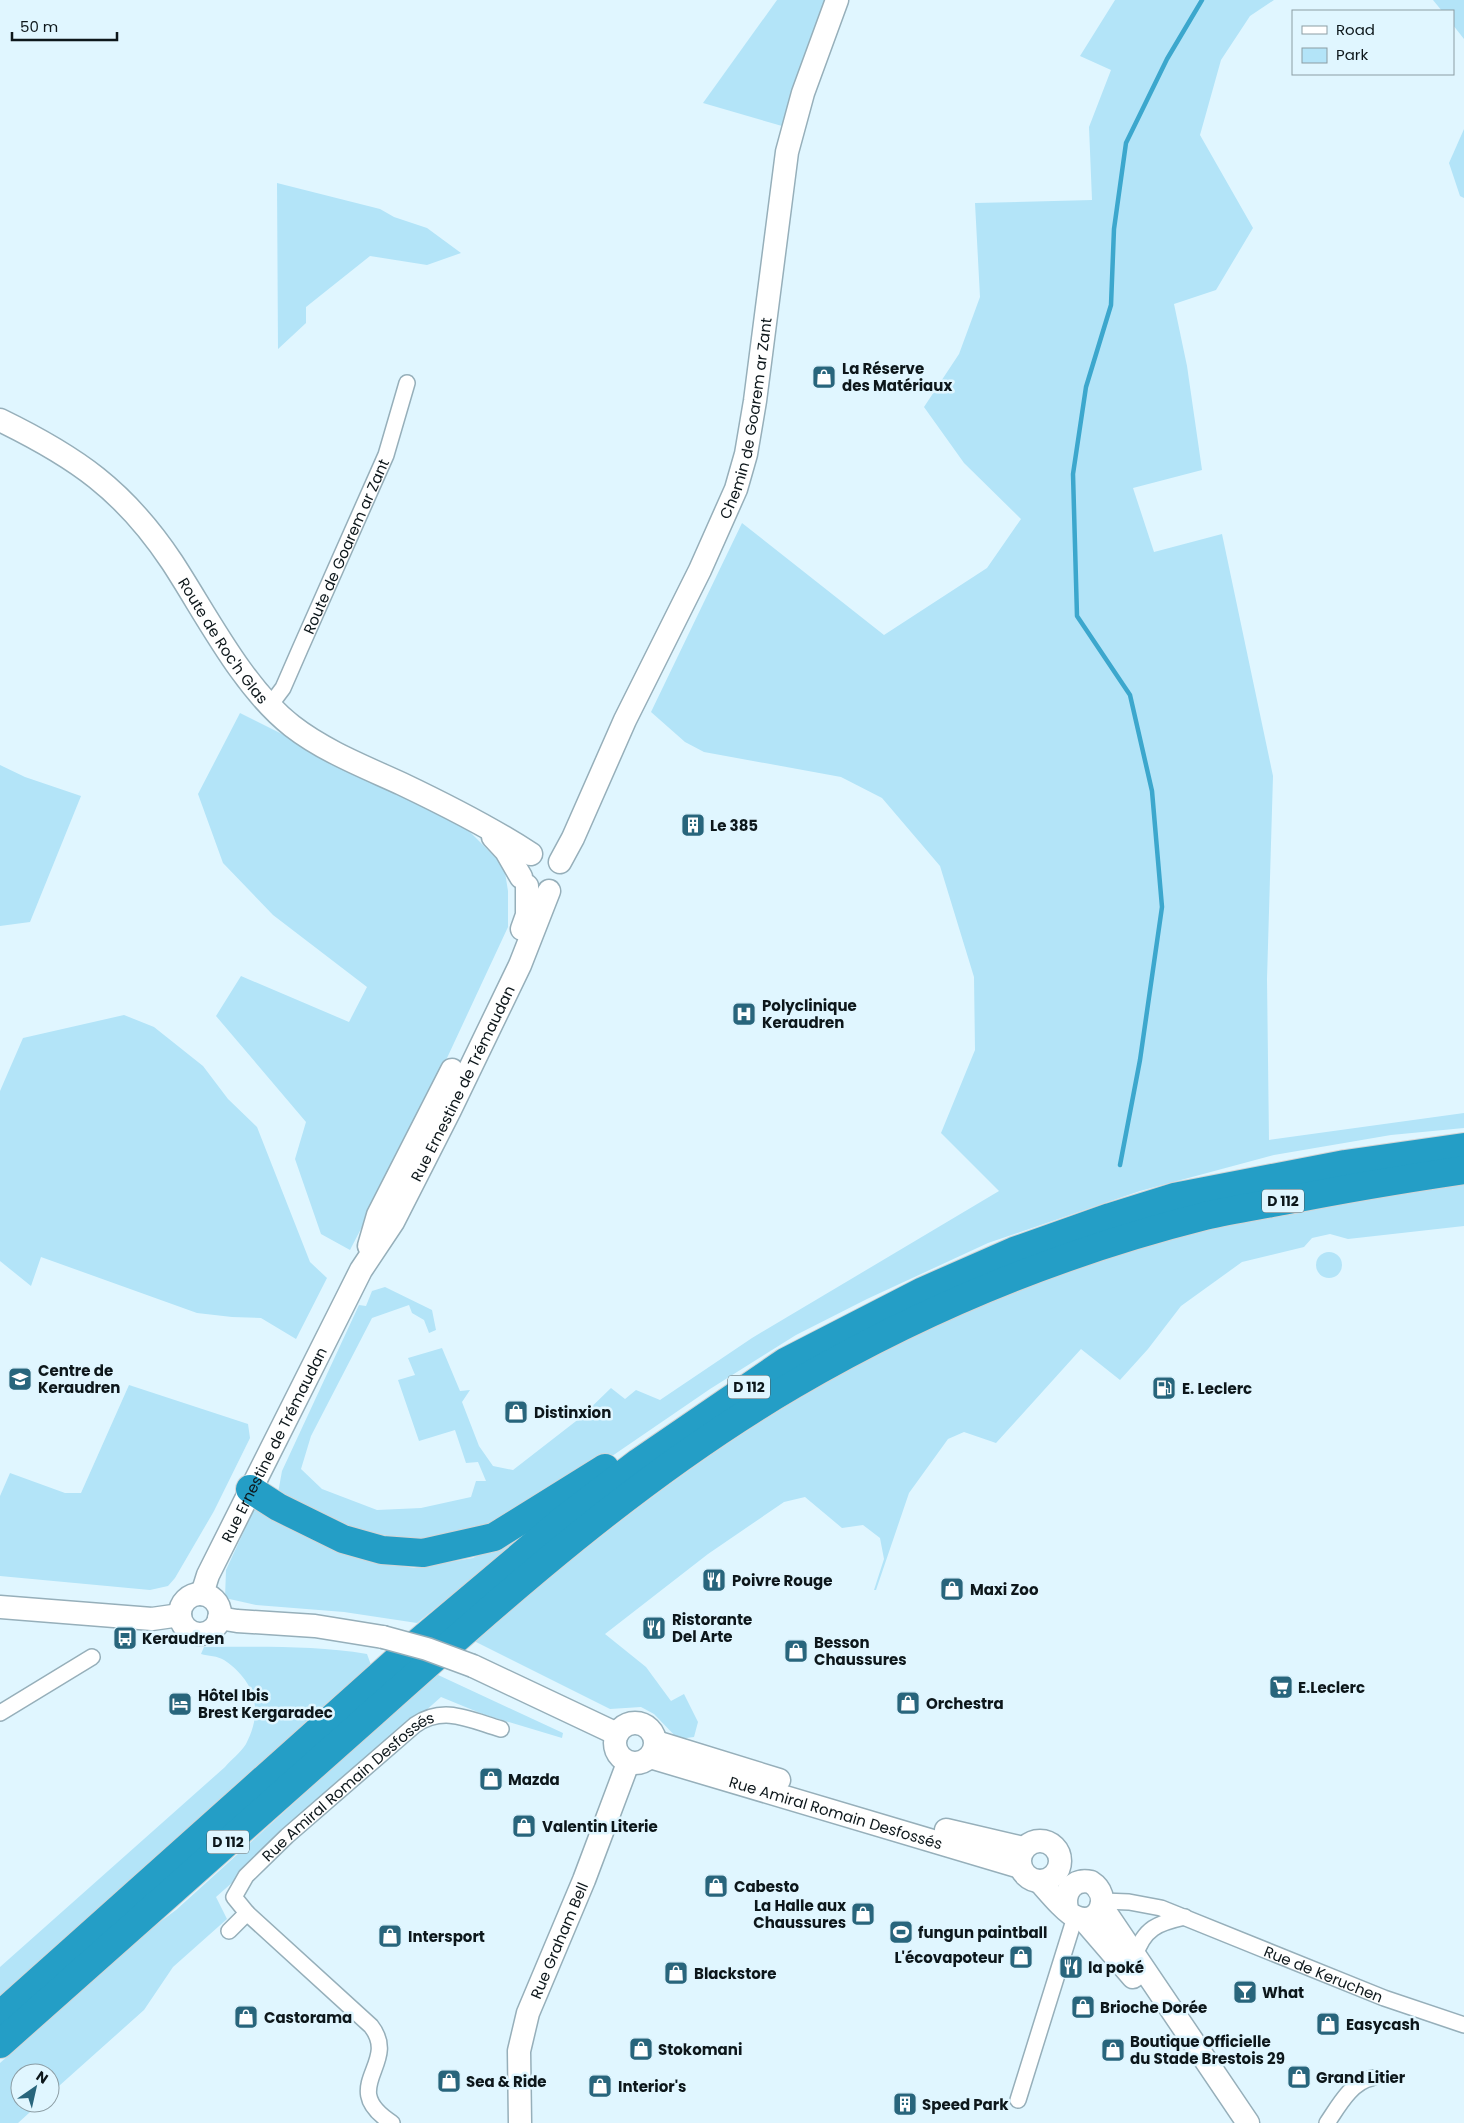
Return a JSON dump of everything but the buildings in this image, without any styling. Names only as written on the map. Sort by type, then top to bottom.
[{"type":"highway","name":"D 112","points":[[0,2015],[396,1661],[563,1520],[639,1462],[785,1362],[923,1291],[1014,1251],[1174,1196],[1344,1164],[1464,1147]]},
{"type":"highway","name":"D 112","points":[[0,2044],[448,1646],[572,1539],[653,1477],[793,1385],[931,1314],[1020,1276],[1104,1246],[1207,1216],[1383,1181],[1464,1170]]},
{"type":"highway","points":[[250,1489],[278,1507],[343,1539],[382,1550],[423,1553],[494,1537],[645,1443],[785,1362]]},
{"type":"street","name":"Chemin de Goarem ar Zant","points":[[546,856],[573,838],[625,720],[700,570],[736,489],[746,454],[755,402],[786,152],[803,93],[837,0]]},
{"type":"street","name":"Route de Goarem ar Zant","points":[[271,704],[282,688],[386,455],[407,383]]},
{"type":"street","name":"Route de Roc'h Glas","points":[[0,420],[80,464],[128,506],[171,561],[235,661],[271,704],[292,725],[321,743],[546,856]]},
{"type":"street","name":"Route de Roc'h Glas","points":[[477,823],[506,851],[524,882]]},
{"type":"street","points":[[546,856],[561,878],[554,888],[549,891],[533,891],[524,882],[521,868],[524,860],[546,856]]},
{"type":"street","name":"Rue Ernestine de Trémaudan","points":[[361,1270],[378,1215],[523,926],[526,914],[524,882]]},
{"type":"street","name":"Rue Ernestine de Trémaudan","points":[[202,1594],[208,1575],[250,1489],[361,1270],[393,1222],[450,1110],[520,965],[549,891]]},
{"type":"street","points":[[196,1594],[202,1594],[214,1600],[219,1611],[219,1618],[212,1629],[197,1633],[184,1626],[180,1615],[184,1602],[196,1594]]},
{"type":"street","points":[[0,1608],[152,1619],[180,1615]]},
{"type":"street","points":[[219,1618],[315,1626],[383,1637],[427,1649],[472,1666],[617,1734]]},
{"type":"street","points":[[0,1713],[92,1657]]},
{"type":"street","name":"Rue Amiral Romain Desfossés","points":[[247,1913],[234,1897],[246,1876],[304,1820],[415,1724],[431,1715],[443,1714],[501,1729]]},
{"type":"street","points":[[639,1723],[650,1730],[653,1750],[641,1763],[628,1763],[617,1754],[614,1740],[626,1725],[639,1723]]},
{"type":"street","name":"Rue Amiral Romain Desfossés","points":[[653,1750],[1022,1858]]},
{"type":"street","name":"Rue Graham Bell","points":[[520,2123],[519,2051],[528,2013],[584,1880],[628,1763]]},
{"type":"street","points":[[1085,1881],[1060,1858],[1055,1847],[1044,1841],[1033,1841],[1022,1858],[1027,1878],[1039,1882],[1086,1911],[1135,1956],[1248,2123]]},
{"type":"street","points":[[1039,1882],[1049,1880],[1056,1873],[1060,1858]]},
{"type":"street","points":[[1018,2100],[1086,1911],[1100,1890],[1091,1882],[1085,1881],[1076,1883],[1068,1890],[1065,1899],[1086,1911],[1132,1975],[1171,2036],[1235,2123]]},
{"type":"street","name":"Rue de Keruchen","points":[[1086,1911],[1144,1904],[1185,1917],[1384,1998],[1464,2025]]},
{"type":"street","points":[[229,1931],[247,1913],[374,2030],[377,2035],[379,2050],[368,2096],[373,2108],[392,2123]]},
{"type":"street","points":[[1135,1956],[1139,1942],[1147,1932],[1169,1920],[1185,1917]]},
{"type":"street","points":[[1327,2123],[1350,2091],[1365,2079],[1372,2078]]},
{"type":"green space","points":[[777,0],[842,0],[782,126],[703,103]]},
{"type":"green space","points":[[1115,0],[1274,0],[1250,16],[1221,60],[1200,135],[1253,228],[1216,290],[1174,304],[1187,366],[1202,470],[1133,488],[1154,552],[1222,534],[1273,776],[1267,979],[1269,1140],[1464,1113],[1464,1128],[1391,1135],[1274,1155],[1140,1191],[988,1243],[867,1299],[796,1335],[710,1389],[596,1467],[488,1530],[437,1543],[374,1539],[278,1493],[282,1471],[359,1305],[366,1306],[372,1291],[385,1287],[432,1310],[436,1330],[429,1333],[424,1320],[412,1313],[409,1305],[372,1318],[311,1436],[301,1469],[322,1489],[377,1510],[421,1508],[471,1497],[476,1481],[486,1481],[478,1462],[466,1463],[455,1430],[419,1441],[398,1380],[415,1375],[408,1358],[442,1348],[460,1391],[470,1390],[462,1402],[479,1446],[493,1466],[513,1470],[580,1418],[611,1388],[625,1399],[636,1390],[660,1400],[752,1338],[999,1191],[941,1133],[975,1050],[974,977],[940,866],[882,798],[841,777],[704,752],[685,742],[651,712],[742,523],[884,635],[987,568],[1021,519],[964,463],[924,407],[959,354],[980,297],[975,203],[1092,200],[1089,127],[1111,70],[1080,56]]},
{"type":"green space","points":[[1433,0],[1464,0],[1464,39],[1454,26],[1454,10],[1441,10]]},
{"type":"green space","points":[[1464,129],[1464,198],[1460,196],[1449,163]]},
{"type":"green space","points":[[277,183],[380,209],[394,217],[427,228],[461,253],[427,265],[370,256],[306,307],[306,323],[278,349]]},
{"type":"green space","points":[[240,713],[462,824],[504,866],[508,891],[508,927],[427,1101],[350,1250],[321,1234],[295,1159],[306,1122],[216,1016],[241,976],[349,1022],[367,987],[273,915],[223,863],[198,794]]},
{"type":"green space","points":[[0,765],[25,777],[81,796],[30,922],[0,926]]},
{"type":"green space","points":[[124,1015],[154,1027],[203,1066],[228,1099],[257,1127],[310,1262],[327,1278],[296,1339],[261,1318],[197,1313],[41,1257],[31,1286],[0,1261],[0,1091],[23,1038]]},
{"type":"green space","points":[[1464,1181],[1464,1226],[1348,1239],[1330,1234],[1312,1238],[1304,1247],[1242,1262],[1181,1306],[1148,1349],[1120,1380],[1081,1349],[996,1443],[964,1432],[948,1439],[909,1493],[876,1590],[874,1590],[884,1559],[880,1538],[863,1525],[842,1528],[805,1497],[784,1502],[708,1554],[605,1634],[646,1667],[671,1701],[684,1694],[698,1722],[694,1737],[678,1739],[654,1714],[641,1707],[610,1709],[474,1641],[592,1543],[715,1452],[774,1413],[899,1344],[1030,1286],[1165,1240],[1262,1216]]},
{"type":"green space","points":[[1329,1252],[1338,1256],[1342,1265],[1338,1274],[1329,1278],[1320,1274],[1316,1265],[1320,1256]]},
{"type":"green space","points":[[129,1385],[248,1424],[250,1438],[214,1511],[175,1578],[168,1586],[150,1590],[0,1576],[0,1496],[10,1473],[65,1493],[81,1493]]},
{"type":"green space","points":[[256,1505],[315,1541],[356,1558],[414,1568],[473,1558],[512,1536],[543,1522],[417,1623],[344,1612],[256,1605],[225,1598],[226,1570]]},
{"type":"green space","points":[[204,1647],[286,1647],[347,1651],[367,1654],[371,1665],[0,1998],[0,1967],[225,1767],[246,1744],[255,1719],[253,1697],[249,1687],[235,1668],[224,1660],[201,1654]]},
{"type":"green space","points":[[436,1674],[563,1733],[562,1738],[485,1715],[441,1697],[216,1897],[227,1919],[173,1967],[144,2010],[60,2085],[60,2063],[10,2063],[10,2113],[29,2113],[18,2123],[0,2123],[0,2063],[153,1927],[176,1910]]},
{"type":"waterway","points":[[1120,1165],[1140,1060],[1162,907],[1152,791],[1130,695],[1077,616],[1073,474],[1086,387],[1111,305],[1114,229],[1126,143],[1167,59],[1202,0]]},
{"type":"place","name":"La Réserve des Matériaux","points":[[824,377]]},
{"type":"place","name":"Le 385","points":[[693,825]]},
{"type":"place","name":"Polyclinique Keraudren","points":[[744,1014]]},
{"type":"place","name":"Centre de Keraudren","points":[[20,1379]]},
{"type":"place","name":"E. Leclerc","points":[[1164,1388]]},
{"type":"place","name":"Distinxion","points":[[516,1412]]},
{"type":"place","name":"Poivre Rouge","points":[[714,1580]]},
{"type":"place","name":"Maxi Zoo","points":[[952,1589]]},
{"type":"place","name":"Ristorante Del Arte","points":[[654,1628]]},
{"type":"place","name":"Keraudren","points":[[125,1638]]},
{"type":"place","name":"Besson Chaussures","points":[[796,1651]]},
{"type":"place","name":"E.Leclerc","points":[[1281,1687]]},
{"type":"place","name":"Orchestra","points":[[908,1703]]},
{"type":"place","name":"Hôtel Ibis Brest Kergaradec","points":[[180,1704]]},
{"type":"place","name":"Mazda","points":[[491,1779]]},
{"type":"place","name":"Valentin Literie","points":[[524,1826]]},
{"type":"place","name":"Cabesto","points":[[716,1886]]},
{"type":"place","name":"La Halle aux Chaussures","points":[[863,1914]]},
{"type":"place","name":"fungun paintball","points":[[901,1932]]},
{"type":"place","name":"Intersport","points":[[390,1936]]},
{"type":"place","name":"L'écovapoteur","points":[[1021,1957]]},
{"type":"place","name":"la poké","points":[[1071,1967]]},
{"type":"place","name":"Blackstore","points":[[676,1973]]},
{"type":"place","name":"What","points":[[1245,1992]]},
{"type":"place","name":"Brioche Dorée","points":[[1083,2007]]},
{"type":"place","name":"Castorama","points":[[246,2017]]},
{"type":"place","name":"Easycash","points":[[1328,2024]]},
{"type":"place","name":"Stokomani","points":[[641,2049]]},
{"type":"place","name":"Boutique Officielle du Stade Brestois 29","points":[[1113,2050]]},
{"type":"place","name":"Grand Litier","points":[[1299,2077]]},
{"type":"place","name":"Sea & Ride","points":[[449,2081]]},
{"type":"place","name":"Interior's","points":[[600,2086]]},
{"type":"place","name":"Speed Park","points":[[905,2104]]}]
